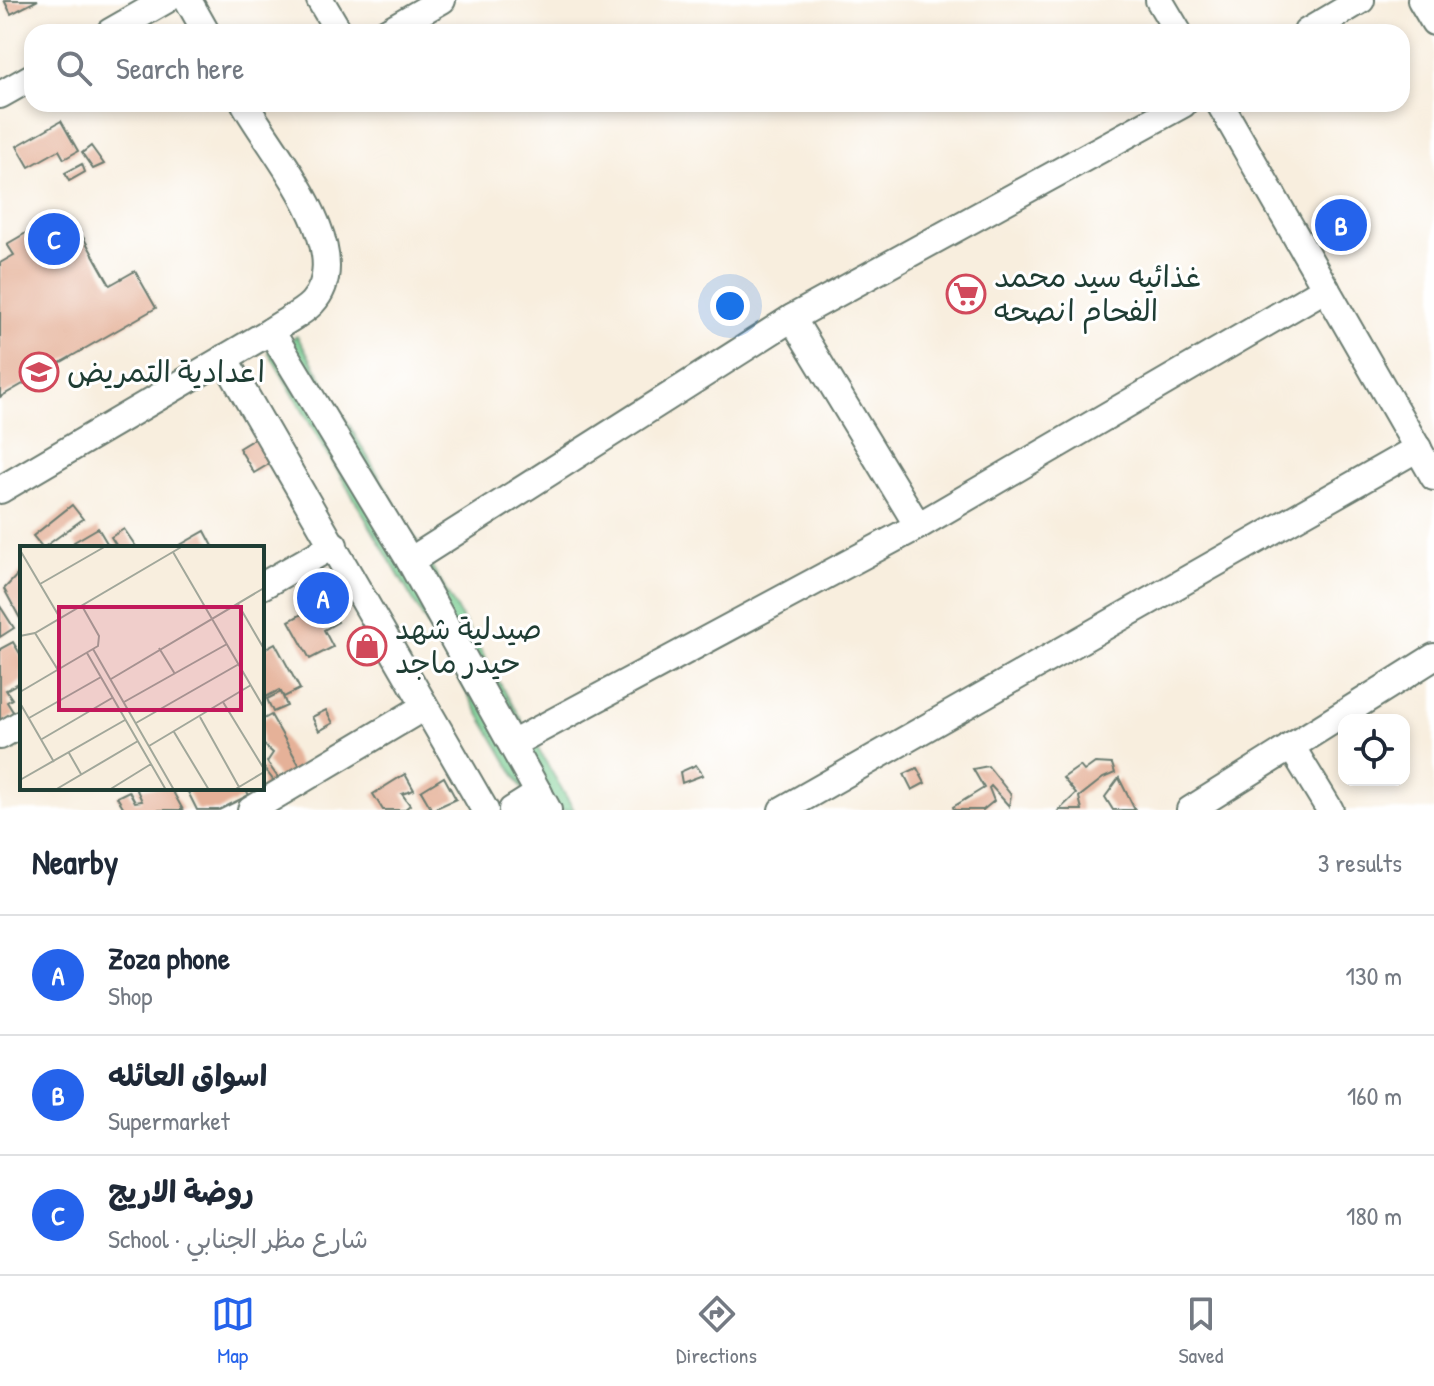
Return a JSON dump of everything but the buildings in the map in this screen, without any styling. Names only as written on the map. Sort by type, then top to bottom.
[{"type":"street","points":[[124,24],[166,0]]},
{"type":"street","points":[[188,0],[202,24]]},
{"type":"street","points":[[320,0],[334,24]]},
{"type":"street","points":[[400,24],[442,0]]},
{"type":"street","points":[[1159,0],[1173,24]]},
{"type":"street","points":[[1320,24],[1361,0]]},
{"type":"street","points":[[1421,0],[1434,22]]},
{"type":"street","points":[[0,490],[271,331],[313,303],[325,277],[327,257],[319,226],[255,112]]},
{"type":"street","points":[[410,561],[792,318],[1168,112]]},
{"type":"street","points":[[1225,112],[1434,477]]},
{"type":"street","points":[[512,744],[918,526],[1326,288]]},
{"type":"street","points":[[792,318],[918,526]]},
{"type":"street","points":[[271,331],[410,561],[544,801],[512,810]]},
{"type":"street","points":[[224,358],[485,810]]},
{"type":"street","points":[[782,810],[1418,448]]},
{"type":"street","points":[[264,585],[334,545]]},
{"type":"street","points":[[1190,810],[1434,657]]},
{"type":"street","points":[[251,810],[424,707]]},
{"type":"street","points":[[0,736],[20,724]]},
{"type":"street","points":[[1291,746],[1330,810]]},
{"type":"green space","points":[[297,336],[574,810],[535,810],[268,351]]},
{"type":"place","name":"اسواق العائله","points":[[1341,225]]},
{"type":"place","name":"روضة الاريج","points":[[54,239]]},
{"type":"place","name":"غذائيه سيد محمد الفحام انصحه","points":[[966,294]]},
{"type":"place","name":"اعدادية التمريض","points":[[39,372]]},
{"type":"place","name":"Zoza phone","points":[[323,598]]},
{"type":"place","name":"صيدلية شهد حيدر ماجد","points":[[367,646]]}]
